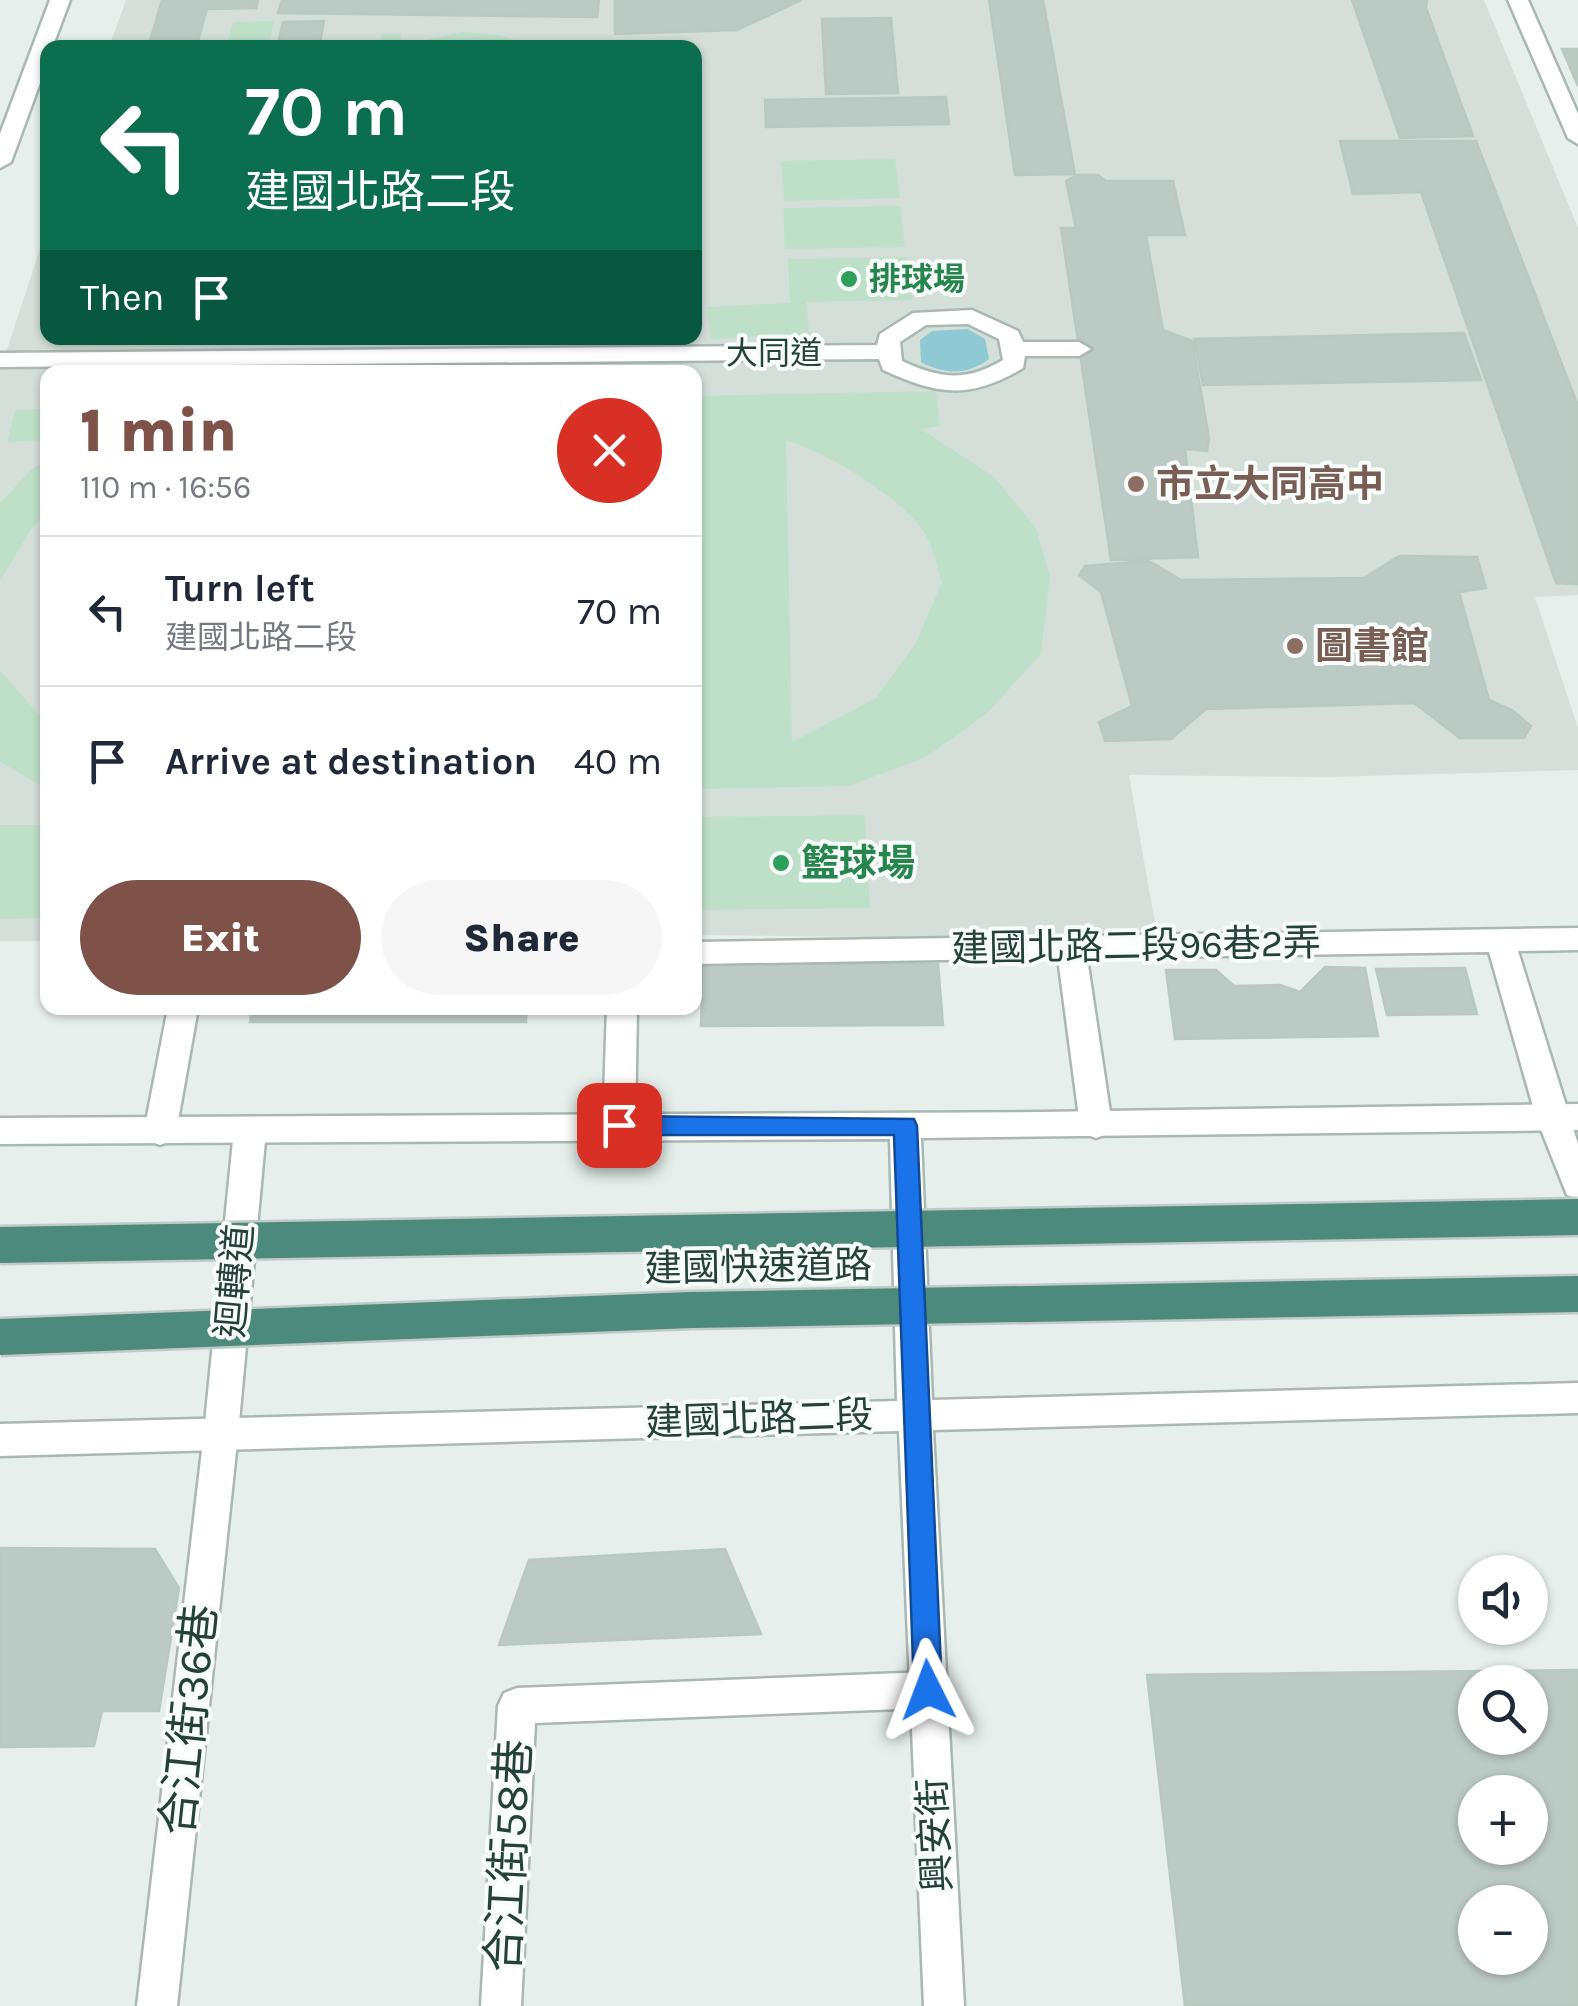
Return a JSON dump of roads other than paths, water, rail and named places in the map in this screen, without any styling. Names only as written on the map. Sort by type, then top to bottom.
[{"type":"highway","name":"建國快速道路","points":[[0,1245],[1578,1217]]},
{"type":"highway","name":"建國快速道路","points":[[0,1337],[692,1310],[1578,1294]]},
{"type":"street","points":[[45,40],[60,0]]},
{"type":"street","points":[[1518,0],[1578,138]]},
{"type":"street","points":[[0,162],[40,54]]},
{"type":"street","points":[[972,317],[1010,336],[1015,363],[983,384],[931,384],[890,366],[888,352],[888,339],[921,318],[972,317]]},
{"type":"street","points":[[1012,350],[1079,349]]},
{"type":"street","name":"大同道","points":[[0,360],[888,352]]},
{"type":"street","name":"建國北路二段96巷2弄","points":[[702,953],[1578,939]]},
{"type":"street","points":[[1500,940],[1565,1117],[1578,1186]]},
{"type":"street","points":[[1071,947],[1096,1124]]},
{"type":"street","points":[[160,1132],[181,1015]]},
{"type":"street","points":[[619,1125],[622,1015]]},
{"type":"street","points":[[0,1131],[906,1126],[1565,1117]]},
{"type":"street","name":"興安街","points":[[906,1126],[915,1414],[944,2006]]},
{"type":"street","name":"迴轉道","points":[[221,1433],[250,1130]]},
{"type":"street","name":"建國北路二段","points":[[0,1440],[1578,1398]]},
{"type":"street","name":"合江街36巷","points":[[157,2006],[221,1433]]},
{"type":"street","name":"合江街58巷","points":[[501,2006],[517,1706],[928,1690]]},
{"type":"water","points":[[968,329],[985,339],[989,359],[956,371],[921,362],[920,340],[932,331]]},
{"type":"place","name":"排球場","points":[[849,279]]},
{"type":"place","name":"市立大同高中","points":[[1136,484]]},
{"type":"place","name":"圖書館","points":[[1295,646]]},
{"type":"place","name":"籃球場","points":[[781,863]]}]
